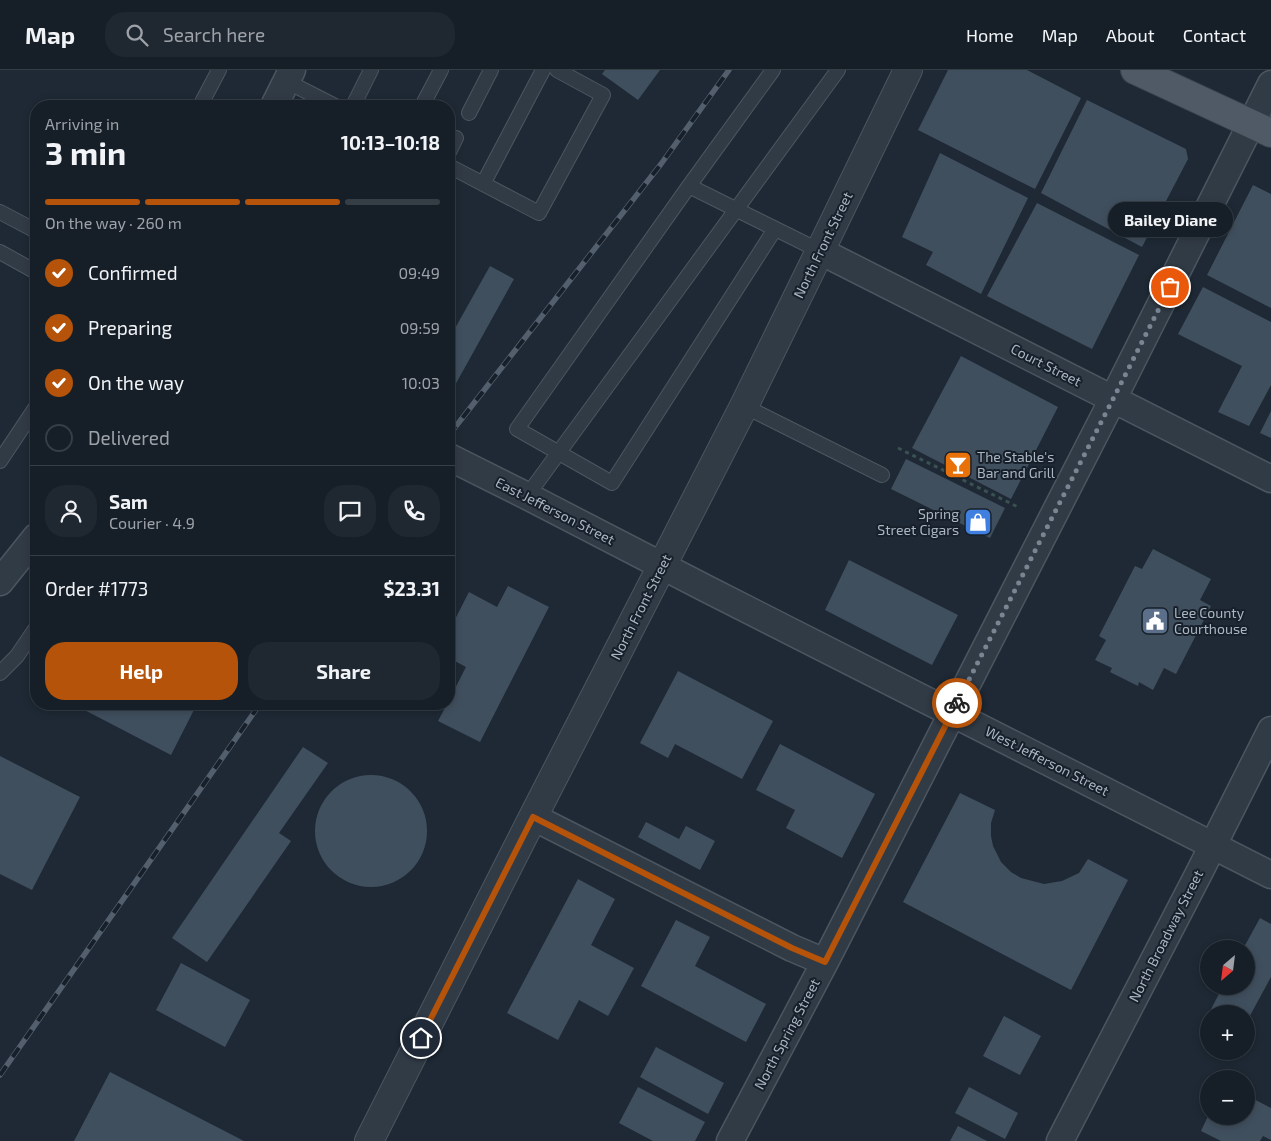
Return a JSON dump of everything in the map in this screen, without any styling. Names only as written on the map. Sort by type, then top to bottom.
[{"type":"main road","points":[[1135,70],[1261,128]]},
{"type":"street","name":"North Front Street","points":[[369,1141],[744,406],[908,70]]},
{"type":"street","points":[[277,100],[289,75]]},
{"type":"street","name":"North Spring Street","points":[[730,1141],[825,962],[1113,399],[1261,128],[1271,84]]},
{"type":"street","name":"Court Street","points":[[820,251],[1271,479]]},
{"type":"street","name":"East Jefferson Street","points":[[455,460],[662,565]]},
{"type":"street","points":[[0,582],[30,551]]},
{"type":"street","name":"West Jefferson Street","points":[[662,565],[1271,875]]},
{"type":"street","name":"North Broadway Street","points":[[1060,1141],[1271,730]]},
{"type":"street","points":[[533,817],[825,962]]},
{"type":"lane","points":[[203,100],[218,70]]},
{"type":"lane","points":[[356,100],[372,70]]},
{"type":"lane","points":[[425,100],[441,70]]},
{"type":"lane","points":[[469,113],[491,70]]},
{"type":"lane","points":[[483,184],[543,70]]},
{"type":"lane","points":[[455,169],[539,213],[603,95],[558,70]]},
{"type":"lane","points":[[773,70],[688,186],[517,429],[612,483],[775,229]]},
{"type":"lane","points":[[528,496],[838,70]]},
{"type":"lane","points":[[289,75],[326,100]]},
{"type":"lane","points":[[688,186],[820,251]]},
{"type":"lane","points":[[0,212],[30,228]]},
{"type":"lane","points":[[0,252],[30,269]]},
{"type":"lane","points":[[744,406],[882,475]]},
{"type":"lane","points":[[0,461],[30,416]]},
{"type":"lane","points":[[2,669],[17,656],[30,637]]},
{"type":"path","points":[[898,448],[1018,507]]},
{"type":"building","points":[[605,70],[660,70],[638,100],[602,74]]},
{"type":"building","points":[[948,70],[1027,70],[1081,98],[1035,189],[918,130]]},
{"type":"building","points":[[1087,100],[1186,149],[1188,159],[1142,247],[1041,193]]},
{"type":"building","points":[[940,153],[1028,198],[981,294],[926,265],[933,252],[902,237]]},
{"type":"building","points":[[1253,185],[1271,194],[1271,308],[1207,275]]},
{"type":"building","points":[[1037,203],[1139,255],[1092,349],[987,296]]},
{"type":"building","points":[[490,266],[514,279],[455,385],[455,328]]},
{"type":"building","points":[[1203,287],[1271,322],[1271,385],[1249,426],[1218,412],[1242,366],[1178,334]]},
{"type":"building","points":[[961,356],[1058,407],[1011,499],[912,448]]},
{"type":"building","points":[[1271,411],[1271,438],[1260,433]]},
{"type":"building","points":[[906,459],[1005,508],[990,538],[891,489]]},
{"type":"building","name":"Lee County Courthouse","points":[[1153,549],[1211,579],[1200,600],[1211,606],[1176,674],[1164,668],[1153,690],[1139,682],[1138,686],[1110,672],[1112,668],[1095,660],[1106,640],[1099,636],[1135,566],[1142,569]]},
{"type":"building","points":[[849,560],[958,615],[932,665],[825,610]]},
{"type":"building","points":[[508,586],[549,607],[480,742],[438,721],[444,710],[455,710],[455,688],[466,667],[455,661],[455,619],[469,592],[497,607]]},
{"type":"building","points":[[678,671],[773,721],[742,779],[675,744],[668,758],[640,743]]},
{"type":"building","points":[[85,710],[194,710],[171,755]]},
{"type":"building","points":[[780,744],[875,794],[842,858],[786,828],[795,810],[756,790]]},
{"type":"building","points":[[303,747],[328,763],[279,833],[291,841],[207,962],[172,938]]},
{"type":"building","points":[[0,756],[80,797],[32,890],[0,874]]},
{"type":"building","points":[[371,775],[392,779],[410,792],[423,810],[427,831],[423,852],[410,870],[392,883],[371,887],[350,883],[332,870],[319,852],[315,831],[319,810],[332,792],[350,779]]},
{"type":"building","points":[[960,793],[995,810],[991,823],[993,846],[1001,862],[1011,872],[1021,878],[1044,884],[1062,881],[1079,873],[1088,859],[1128,880],[1071,990],[903,902]]},
{"type":"building","points":[[646,822],[679,839],[686,826],[715,841],[700,870],[638,837]]},
{"type":"building","points":[[578,879],[615,899],[591,945],[634,968],[608,1016],[579,1000],[558,1040],[507,1013]]},
{"type":"building","points":[[1260,918],[1271,924],[1271,977],[1255,1006],[1213,1005],[1218,995],[1255,995],[1255,940],[1248,940]]},
{"type":"building","points":[[676,920],[710,937],[695,966],[766,1004],[746,1042],[641,986]]},
{"type":"building","points":[[181,963],[250,1000],[225,1047],[156,1010]]},
{"type":"building","points":[[1004,1016],[1041,1036],[1020,1075],[983,1056]]},
{"type":"building","points":[[656,1047],[724,1083],[708,1114],[640,1077]]},
{"type":"building","points":[[110,1072],[244,1141],[74,1141]]},
{"type":"building","points":[[638,1087],[705,1122],[695,1141],[653,1141],[619,1123]]},
{"type":"building","points":[[969,1087],[1018,1113],[1005,1139],[955,1113]]},
{"type":"building","points":[[1255,1100],[1271,1108],[1271,1140],[1263,1136],[1260,1141],[1221,1141],[1201,1131],[1204,1125],[1255,1125]]},
{"type":"building","points":[[958,1126],[987,1141],[950,1141]]},
{"type":"railway","points":[[455,427],[661,164],[729,70]]},
{"type":"railway","points":[[0,1075],[256,710]]},
{"type":"way so far","points":[[957,703],[1170,287]]},
{"type":"place","name":"Bailey Diane","points":[[1170,287]]},
{"type":"place","name":"The Stable's Bar and Grill","points":[[958,465]]},
{"type":"place","name":"Spring Street Cigars","points":[[978,522]]},
{"type":"place","name":"Lee County Courthouse","points":[[1155,621]]},
{"type":"route","points":[[421,1038],[533,817],[792,948],[825,962],[957,703]]}]
